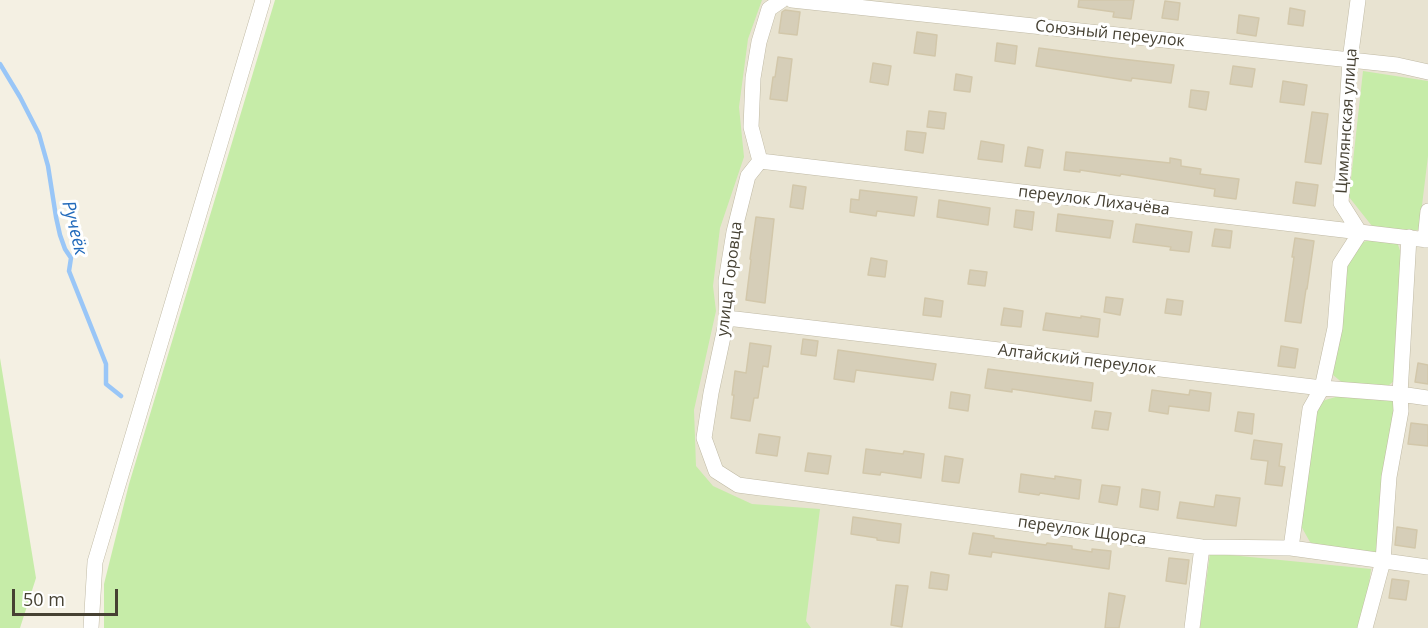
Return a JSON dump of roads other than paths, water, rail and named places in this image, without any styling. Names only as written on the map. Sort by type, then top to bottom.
[{"type":"street","points":[[91,628],[95,562],[263,0]]},
{"type":"street","points":[[760,161],[751,127],[753,78],[759,42],[769,9],[782,0]]},
{"type":"street","name":"Союзный переулок","points":[[792,0],[1396,65],[1428,72]]},
{"type":"street","name":"Цимлянская улица","points":[[1358,0],[1350,60],[1341,203],[1360,233]]},
{"type":"street","name":"переулок Лихачёва","points":[[760,161],[1426,240]]},
{"type":"street","name":"улица Горовца","points":[[738,485],[716,471],[704,438],[727,318],[726,281],[734,232],[748,176],[760,161]]},
{"type":"street","points":[[1426,240],[1428,211]]},
{"type":"street","points":[[1291,548],[1310,409],[1322,388],[1335,328],[1340,264],[1360,233]]},
{"type":"street","points":[[1365,628],[1383,561],[1389,477],[1401,411],[1409,237]]},
{"type":"street","name":"Алтайский переулок","points":[[727,318],[1322,388],[1428,398]]},
{"type":"street","name":"переулок Щорса","points":[[738,485],[1202,547],[1291,548],[1428,567]]},
{"type":"street","points":[[1192,628],[1202,547]]},
{"type":"waterway","name":"Ручеёк","points":[[0,64],[39,134],[48,166],[60,235],[71,258],[69,271],[106,364],[106,384],[121,396]]}]
